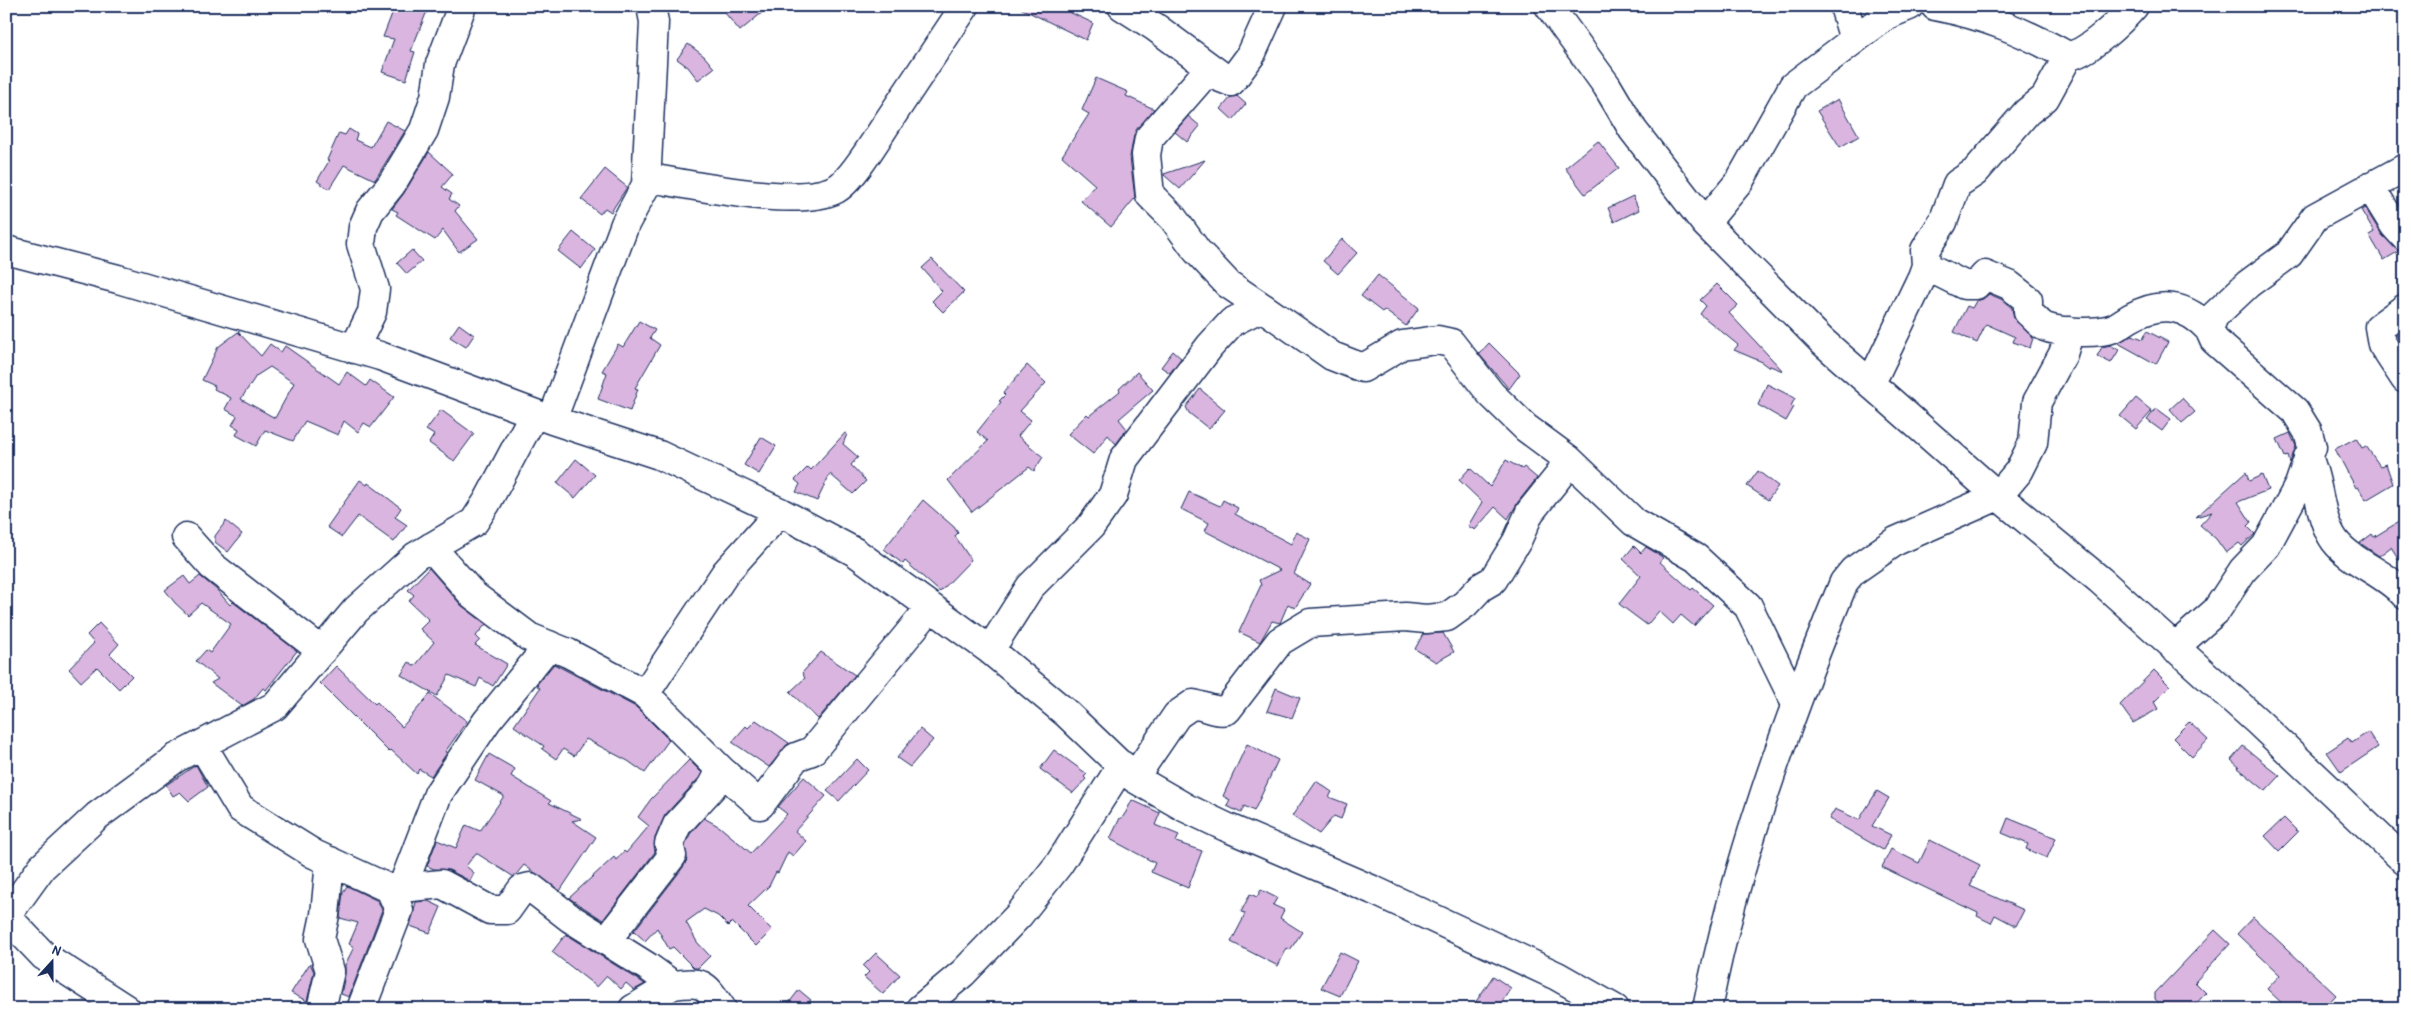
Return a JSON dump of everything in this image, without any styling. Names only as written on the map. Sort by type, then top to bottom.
[{"type":"street","points":[[354,349],[372,312],[375,290],[361,244],[363,227],[370,211],[391,185],[424,130],[435,97],[440,64],[462,6]]},
{"type":"street","points":[[126,1009],[44,956],[6,916],[42,867],[98,816],[176,758],[275,706],[356,610],[416,556],[474,522],[543,417],[625,224],[646,185],[654,22],[651,6]]},
{"type":"street","points":[[646,185],[656,179],[733,193],[792,196],[813,194],[837,188],[860,164],[965,6]]},
{"type":"street","points":[[1122,6],[1155,27],[1231,82]]},
{"type":"street","points":[[1231,82],[1252,56],[1273,6]]},
{"type":"street","points":[[1549,6],[1607,86],[1633,130],[1705,223],[1822,341],[1998,496],[2100,580],[2257,721],[2405,862]]},
{"type":"street","points":[[1844,6],[1854,40]]},
{"type":"street","points":[[1705,223],[1718,211],[1739,182],[1793,86],[1887,14],[1909,6]]},
{"type":"street","points":[[1935,6],[1961,11],[2011,26],[2068,56],[2077,55],[2118,24],[2134,6]]},
{"type":"street","points":[[1871,383],[1926,266],[1926,250],[1943,222],[1956,184],[1975,172],[2027,112],[2045,98],[2068,56]]},
{"type":"street","points":[[1231,82],[1213,75],[1203,76],[1149,138],[1146,155],[1150,195],[1173,218],[1197,251],[1228,284],[1332,356],[1363,368],[1402,345],[1437,340],[1451,343],[1491,394],[1526,428],[1568,459],[1634,522],[1696,558],[1748,606],[1795,702]]},
{"type":"street","points":[[2209,329],[2214,316],[2248,284],[2289,254],[2315,217],[2405,168]]},
{"type":"street","points":[[2370,186],[2394,225],[2405,237]]},
{"type":"street","points":[[6,250],[118,279],[354,349],[543,417],[659,455],[780,512],[855,552],[990,650],[1066,714],[1128,772],[1186,808],[1226,828],[1373,890],[1557,976],[1615,1009]]},
{"type":"street","points":[[1926,266],[1964,285],[1976,284],[1985,275],[2009,285],[2028,300],[2028,312],[2045,327],[2083,332],[2113,328],[2155,307],[2180,309],[2197,316],[2209,329],[2214,340],[2295,411],[2308,432],[2312,447],[2299,485],[2266,546],[2243,570],[2216,611],[2174,648]]},
{"type":"street","points":[[990,650],[1030,587],[1091,526],[1113,495],[1124,459],[1210,346],[1232,322],[1262,307]]},
{"type":"street","points":[[2405,308],[2379,327],[2382,344],[2405,379]]},
{"type":"street","points":[[1707,1009],[1737,880],[1795,702],[1844,582],[1853,571],[1896,541],[1998,496],[2020,470],[2033,443],[2037,402],[2063,354],[2070,331]]},
{"type":"street","points":[[2308,457],[2316,474],[2318,498],[2335,540],[2351,555],[2398,579]]},
{"type":"street","points":[[920,1009],[963,972],[1019,915],[1060,864],[1128,772],[1177,715],[1193,704],[1207,706],[1219,712],[1227,710],[1280,641],[1310,623],[1405,617],[1426,620],[1447,617],[1465,604],[1481,587],[1493,580],[1517,541],[1530,512],[1558,477],[1568,459]]},
{"type":"street","points":[[646,694],[726,572],[780,512]]},
{"type":"street","points":[[186,537],[212,566],[322,651]]},
{"type":"street","points":[[431,547],[473,595],[529,637],[549,645],[646,694],[721,770],[760,806],[796,757],[812,751],[930,608]]},
{"type":"street","points":[[360,1009],[399,910],[396,888],[438,794],[487,721],[549,645]]},
{"type":"street","points":[[202,745],[240,808],[260,822],[330,861],[396,888],[442,884],[490,910],[507,910],[522,889],[530,887],[570,918],[673,985]]},
{"type":"street","points":[[606,941],[672,856],[669,844],[677,826],[712,787],[721,770]]},
{"type":"street","points":[[321,1009],[330,971],[320,939],[326,915],[330,861]]},
{"type":"street","points":[[633,1009],[673,985],[695,982],[708,989],[722,1009]]},
{"type":"building","points":[[395,6],[429,6],[411,51],[415,52],[406,80],[382,72],[394,39],[383,37]]},
{"type":"building","points":[[734,6],[770,6],[740,31],[725,13]]},
{"type":"building","points":[[1016,6],[1069,6],[1067,11],[1093,23],[1086,40]]},
{"type":"building","points":[[688,44],[704,56],[714,68],[698,80],[688,67],[677,59]]},
{"type":"building","points":[[1096,78],[1128,92],[1126,96],[1154,109],[1134,135],[1130,157],[1135,198],[1111,227],[1081,201],[1095,185],[1062,156],[1089,114],[1082,110]]},
{"type":"building","points":[[1237,96],[1246,104],[1233,120],[1221,109],[1231,97]]},
{"type":"building","points":[[1838,99],[1859,136],[1840,147],[1817,111]]},
{"type":"building","points":[[1188,116],[1200,126],[1187,142],[1175,132]]},
{"type":"building","points":[[386,121],[405,131],[375,180],[344,165],[329,189],[317,181],[329,161],[327,160],[339,133],[345,135],[349,129],[357,134],[355,140],[371,147]]},
{"type":"building","points":[[1598,141],[1619,168],[1585,194],[1565,168]]},
{"type":"building","points":[[429,152],[453,174],[442,187],[452,194],[449,199],[459,206],[455,211],[478,239],[459,252],[443,230],[435,240],[396,215],[398,212],[392,209]]},
{"type":"building","points":[[1205,160],[1180,189],[1164,175],[1164,174]]},
{"type":"building","points":[[605,169],[627,187],[611,212],[605,208],[600,214],[581,199]]},
{"type":"building","points":[[1633,196],[1639,210],[1614,222],[1608,208]]},
{"type":"building","points":[[2365,208],[2382,235],[2399,251],[2384,260],[2369,235],[2374,232],[2361,210]]},
{"type":"building","points":[[573,232],[595,250],[581,269],[558,251]]},
{"type":"building","points":[[1342,239],[1357,253],[1338,274],[1323,261]]},
{"type":"building","points":[[412,250],[422,261],[407,274],[397,263]]},
{"type":"building","points":[[932,259],[964,292],[943,312],[932,301],[942,291],[922,268]]},
{"type":"building","points":[[1378,275],[1419,308],[1406,326],[1384,310],[1382,312],[1361,296]]},
{"type":"building","points":[[1717,284],[1738,305],[1729,313],[1783,371],[1768,367],[1760,361],[1734,350],[1738,345],[1700,314],[1706,306],[1700,300]]},
{"type":"building","points":[[1989,294],[2001,299],[2012,308],[2014,319],[2033,338],[2030,348],[2013,342],[2015,337],[1986,324],[1977,343],[1954,332],[1967,306],[1972,308],[1976,301],[1983,299]]},
{"type":"building","points":[[639,321],[655,330],[650,338],[660,345],[635,388],[638,389],[630,411],[598,399],[607,373],[602,371],[618,344],[623,347]]},
{"type":"building","points":[[459,324],[474,335],[466,347],[450,337]]},
{"type":"building","points":[[2405,328],[2405,350],[2396,334]]},
{"type":"building","points":[[2147,331],[2168,342],[2156,364],[2118,343],[2132,335],[2143,339]]},
{"type":"building","points":[[238,332],[261,356],[270,344],[281,352],[285,346],[339,384],[347,372],[366,386],[370,380],[394,397],[371,427],[364,423],[358,432],[344,421],[338,435],[305,421],[293,441],[265,430],[256,446],[236,435],[239,429],[232,425],[237,416],[225,409],[231,398],[214,389],[215,386],[202,380],[218,347]],"holes":[[[270,367],[294,383],[275,418],[241,399],[256,376]]]},
{"type":"building","points":[[1489,343],[1520,374],[1509,389],[1479,354]]},
{"type":"building","points":[[2110,345],[2119,350],[2111,363],[2097,356],[2102,347]]},
{"type":"building","points":[[1173,351],[1181,358],[1170,373],[1161,367]]},
{"type":"building","points":[[1027,365],[1046,383],[1020,411],[1031,420],[1018,436],[1043,457],[1034,471],[1029,467],[972,512],[948,480],[988,441],[977,432],[1001,402],[999,401],[1005,395],[1003,393]]},
{"type":"building","points":[[1137,372],[1153,390],[1119,419],[1127,429],[1116,444],[1108,435],[1093,454],[1068,434],[1087,414],[1089,416],[1120,391],[1119,389]]},
{"type":"building","points":[[1767,384],[1795,398],[1791,406],[1794,407],[1786,421],[1758,405]]},
{"type":"building","points":[[1200,389],[1225,410],[1209,429],[1189,413],[1186,407]]},
{"type":"building","points":[[2136,398],[2152,411],[2136,429],[2120,416]]},
{"type":"building","points":[[2182,398],[2195,412],[2182,423],[2170,409]]},
{"type":"building","points":[[2156,408],[2171,419],[2162,431],[2147,420]]},
{"type":"building","points":[[441,410],[474,434],[454,461],[429,443],[434,435],[426,430]]},
{"type":"building","points":[[845,433],[847,434],[843,444],[858,457],[851,465],[866,481],[853,494],[830,474],[817,501],[796,492],[800,484],[795,480],[808,467],[811,470]]},
{"type":"building","points":[[2290,433],[2296,446],[2290,463],[2288,456],[2285,457],[2277,439]]},
{"type":"building","points":[[761,437],[776,446],[759,474],[744,465]]},
{"type":"building","points":[[2356,438],[2362,448],[2366,446],[2380,466],[2386,464],[2393,484],[2366,500],[2358,487],[2356,488],[2335,449]]},
{"type":"building","points":[[576,459],[595,475],[575,498],[557,483]]},
{"type":"building","points":[[1506,460],[1522,469],[1524,467],[1537,478],[1518,502],[1508,519],[1495,507],[1475,530],[1468,526],[1482,502],[1459,480],[1470,468],[1490,487]]},
{"type":"building","points":[[1758,471],[1778,486],[1768,500],[1747,486]]},
{"type":"building","points":[[2246,472],[2249,481],[2262,475],[2268,490],[2238,502],[2251,522],[2247,526],[2255,534],[2242,546],[2239,543],[2226,553],[2216,539],[2200,525],[2212,512],[2196,517]]},
{"type":"building","points":[[360,480],[367,485],[368,483],[401,508],[395,517],[407,525],[394,542],[358,516],[342,537],[327,527]]},
{"type":"building","points":[[1189,492],[1220,506],[1223,500],[1238,508],[1235,514],[1291,544],[1296,532],[1310,539],[1294,574],[1310,584],[1295,608],[1288,604],[1280,623],[1272,621],[1260,642],[1239,632],[1261,585],[1259,580],[1280,570],[1205,531],[1209,523],[1181,509]]},
{"type":"building","points":[[923,500],[954,527],[958,533],[955,536],[971,560],[940,592],[905,561],[903,564],[884,549]]},
{"type":"building","points":[[2405,518],[2405,569],[2391,547],[2379,556],[2360,543],[2372,534],[2374,537]]},
{"type":"building","points":[[226,521],[242,534],[228,552],[215,542],[215,536]]},
{"type":"building","points":[[1634,546],[1641,553],[1646,547],[1658,554],[1663,558],[1660,562],[1691,590],[1693,588],[1713,605],[1694,626],[1681,615],[1673,624],[1659,611],[1647,625],[1619,604],[1641,576],[1623,559]]},
{"type":"building","points":[[429,568],[461,605],[486,624],[476,636],[480,640],[475,645],[507,664],[493,686],[480,678],[476,687],[449,675],[437,696],[401,675],[409,662],[415,666],[434,642],[420,629],[429,620],[409,601],[414,595],[408,590]]},
{"type":"building","points":[[184,576],[190,584],[200,576],[217,590],[230,605],[233,602],[297,651],[266,690],[263,688],[254,699],[242,706],[211,683],[218,679],[196,661],[206,650],[210,653],[231,624],[201,603],[188,615],[175,603],[165,590]]},
{"type":"building","points":[[99,623],[119,644],[110,654],[132,676],[119,689],[97,667],[81,682],[69,669],[94,643],[87,635]]},
{"type":"building","points":[[1443,633],[1454,652],[1436,662],[1415,649],[1423,634]]},
{"type":"building","points":[[821,652],[855,675],[818,719],[790,692],[805,678],[802,673]]},
{"type":"building","points":[[554,664],[636,707],[669,740],[645,773],[628,761],[586,739],[574,756],[563,749],[556,759],[542,749],[544,746],[514,726],[540,688],[537,686],[538,683]]},
{"type":"building","points":[[336,666],[402,727],[430,694],[467,721],[431,776],[419,769],[417,774],[391,750],[389,752],[320,683]]},
{"type":"building","points":[[2154,670],[2170,686],[2154,702],[2158,709],[2133,723],[2120,705]]},
{"type":"building","points":[[1276,688],[1300,698],[1292,718],[1267,711]]},
{"type":"building","points":[[756,720],[789,743],[769,767],[732,742],[746,726],[748,728]]},
{"type":"building","points":[[2189,722],[2208,740],[2192,757],[2173,738]]},
{"type":"building","points":[[920,729],[933,740],[910,767],[897,758]]},
{"type":"building","points":[[2368,732],[2378,747],[2341,772],[2327,752],[2348,738],[2352,743]]},
{"type":"building","points":[[1247,744],[1278,760],[1254,811],[1244,806],[1241,813],[1227,806],[1230,800],[1223,796]]},
{"type":"building","points":[[2243,746],[2280,776],[2266,791],[2231,760]]},
{"type":"building","points":[[1054,750],[1087,774],[1084,777],[1086,779],[1073,793],[1040,769]]},
{"type":"building","points":[[489,754],[515,769],[511,776],[551,801],[549,803],[582,819],[572,821],[596,837],[560,891],[524,865],[514,877],[476,853],[466,866],[474,873],[470,881],[449,870],[434,869],[427,866],[437,840],[456,848],[466,825],[480,831],[504,796],[475,780]]},
{"type":"building","points":[[857,759],[868,770],[839,801],[827,791]]},
{"type":"building","points":[[689,760],[702,773],[665,815],[655,838],[655,852],[603,920],[569,898],[614,857],[616,860],[624,851],[626,853],[649,826],[638,817],[651,799]]},
{"type":"building","points":[[196,765],[208,787],[189,801],[180,792],[173,796],[166,785]]},
{"type":"building","points":[[804,777],[826,796],[795,831],[806,841],[793,856],[788,852],[778,873],[776,872],[769,886],[748,906],[772,930],[756,946],[732,922],[728,926],[718,916],[704,909],[686,922],[697,942],[710,956],[698,968],[694,968],[673,947],[669,949],[657,928],[645,941],[634,931],[684,866],[687,859],[685,845],[690,834],[704,818],[720,827],[751,853],[787,814],[778,807]]},
{"type":"building","points":[[1316,781],[1332,792],[1329,797],[1347,804],[1341,819],[1334,816],[1319,834],[1292,816]]},
{"type":"building","points":[[1877,791],[1889,798],[1872,826],[1891,835],[1883,850],[1829,819],[1835,809],[1859,820]]},
{"type":"building","points":[[1132,800],[1160,813],[1155,825],[1179,835],[1176,842],[1202,851],[1188,888],[1151,872],[1155,863],[1110,839],[1120,818],[1126,812]]},
{"type":"building","points":[[2008,818],[2056,838],[2047,858],[2026,849],[2028,844],[2002,833]]},
{"type":"building","points":[[2284,818],[2298,832],[2279,851],[2265,836]]},
{"type":"building","points":[[1930,840],[1980,865],[1970,886],[2024,910],[2016,926],[1995,915],[1991,923],[1977,916],[1978,913],[1882,867],[1891,849],[1919,863]]},
{"type":"building","points":[[347,886],[378,901],[382,910],[349,997],[341,994],[345,965],[354,947],[349,944],[358,923],[340,918],[343,892]]},
{"type":"building","points":[[1261,890],[1277,898],[1273,905],[1284,910],[1280,918],[1302,932],[1290,950],[1287,948],[1278,966],[1231,942],[1242,921],[1245,913],[1241,912],[1250,894],[1257,897]]},
{"type":"building","points":[[428,901],[441,907],[430,933],[410,926],[416,902]]},
{"type":"building","points":[[2253,917],[2336,995],[2323,1009],[2288,1009],[2267,989],[2280,975],[2237,934]]},
{"type":"building","points":[[2215,930],[2230,944],[2195,982],[2206,993],[2191,1009],[2165,1009],[2155,999],[2155,993]]},
{"type":"building","points":[[566,934],[645,984],[634,990],[626,983],[621,989],[607,976],[597,987],[552,952]]},
{"type":"building","points":[[1340,952],[1358,961],[1340,996],[1321,988]]},
{"type":"building","points":[[876,953],[900,975],[883,994],[864,977],[869,972],[863,966]]},
{"type":"building","points":[[310,963],[314,972],[307,1001],[291,993]]},
{"type":"building","points":[[1493,976],[1511,988],[1497,1009],[1471,1009]]},
{"type":"building","points":[[799,990],[811,1000],[803,1009],[784,1009]]}]
